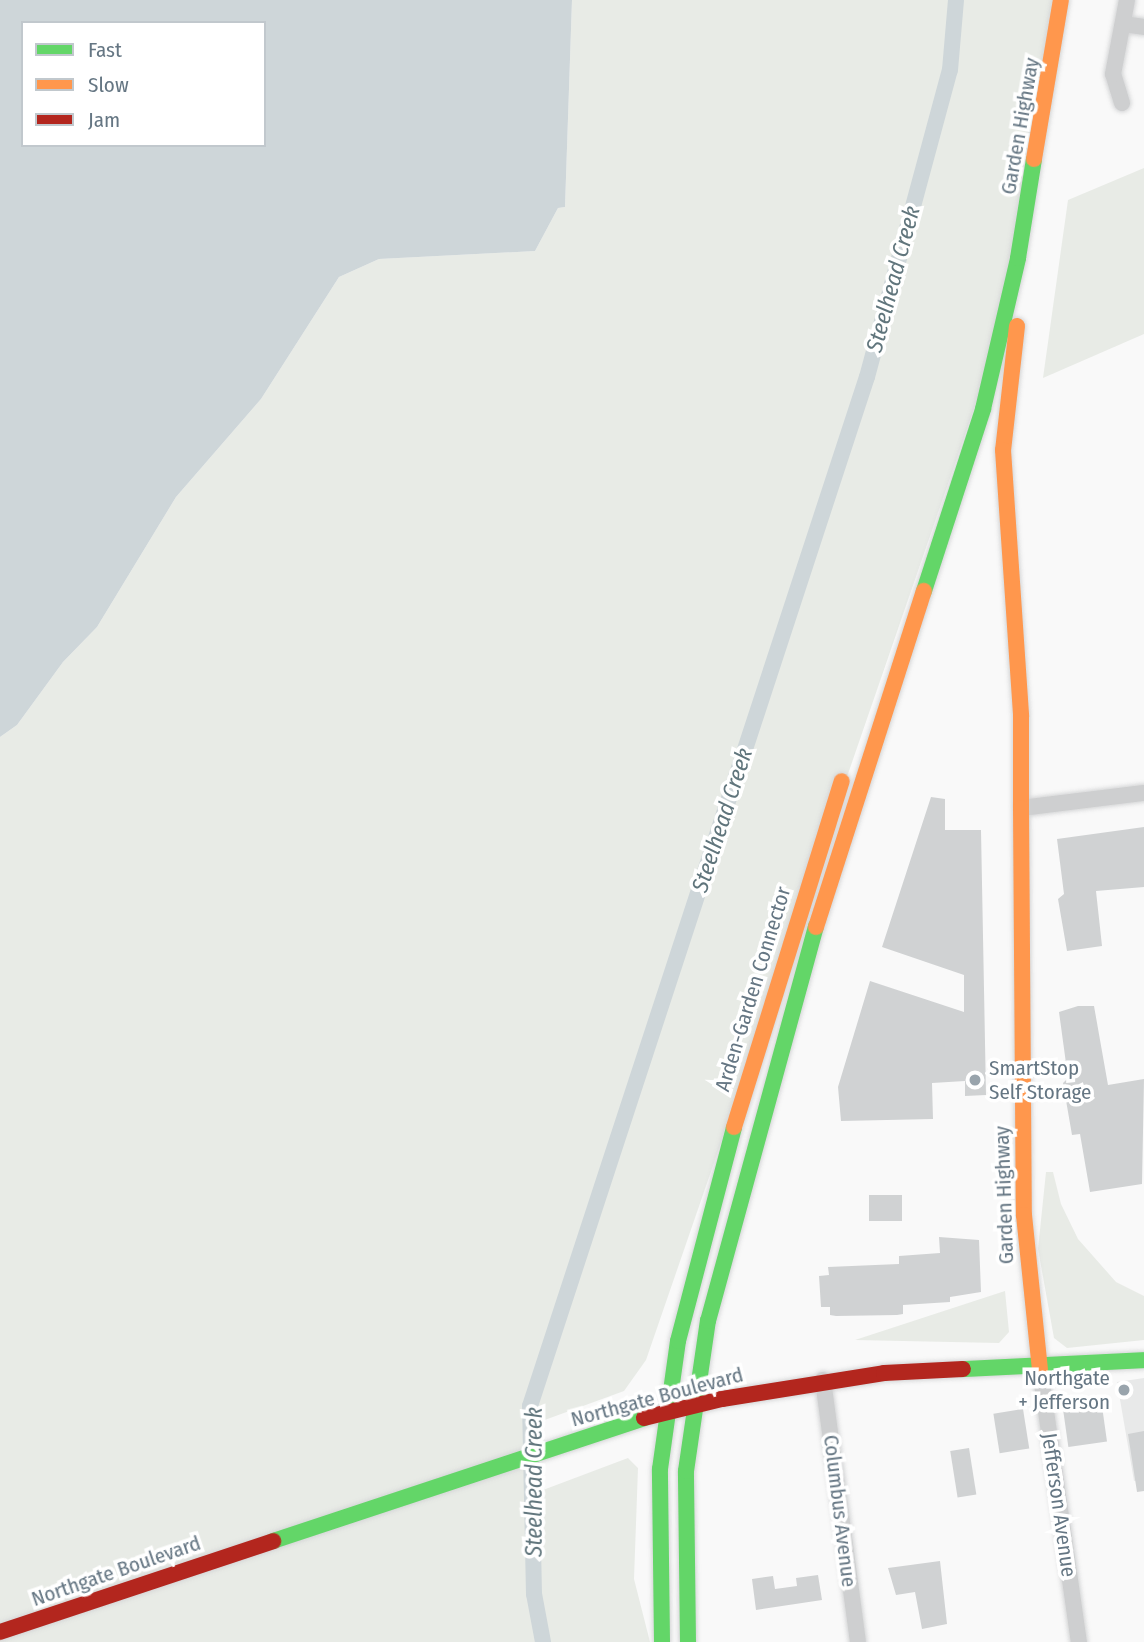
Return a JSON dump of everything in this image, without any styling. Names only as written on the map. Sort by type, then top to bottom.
[{"type":"main road","name":"Garden Highway","points":[[1040,1368],[1024,1214],[1021,716],[1003,450],[1008,384],[1021,305],[1018,258],[1061,0]]},
{"type":"main road","name":"Arden-Garden Connector","points":[[688,1642],[684,1506],[694,1406],[713,1302],[802,968],[983,409],[988,372],[1018,258]]},
{"type":"main road","name":"Arden-Garden Connector","points":[[887,647],[970,400],[988,372]]},
{"type":"main road","name":"Arden-Garden Connector","points":[[662,1642],[658,1523],[667,1413],[685,1308],[724,1156],[846,769]]},
{"type":"main road","name":"Northgate Boulevard","points":[[0,1632],[626,1423],[694,1406],[823,1380],[1144,1360]]},
{"type":"street","points":[[1122,103],[1113,74],[1127,0]]},
{"type":"street","points":[[1123,24],[1144,27]]},
{"type":"street","points":[[1021,808],[1144,793]]},
{"type":"street","name":"Jefferson Avenue","points":[[1040,1368],[1079,1642]]},
{"type":"street","name":"Columbus Avenue","points":[[823,1380],[858,1642]]},
{"type":"shaded area","points":[[0,0],[572,0],[565,207],[558,208],[535,251],[379,259],[339,277],[261,399],[176,497],[97,627],[63,662],[17,725],[0,737]]},
{"type":"shaded area","points":[[572,0],[1060,0],[1001,330],[646,1360],[624,1391],[531,1425],[543,1490],[628,1458],[638,1468],[634,1579],[650,1642],[0,1642],[0,737],[17,725],[63,662],[97,627],[176,497],[261,399],[339,277],[379,259],[535,251],[558,208],[565,207]]},
{"type":"shaded area","points":[[1144,168],[1144,334],[1043,378],[1068,200]]},
{"type":"shaded area","points":[[1046,1172],[1053,1172],[1061,1204],[1078,1239],[1116,1282],[1144,1296],[1144,1340],[1067,1348],[1054,1338],[1038,1249]]},
{"type":"shaded area","points":[[1005,1291],[1009,1332],[999,1343],[855,1340]]},
{"type":"shaded area","points":[[1144,1378],[1144,1479],[1134,1481],[1117,1382]]},
{"type":"building","points":[[931,797],[945,799],[945,830],[981,830],[986,1095],[965,1096],[965,1081],[932,1083],[933,1119],[841,1121],[838,1087],[870,981],[964,1012],[964,975],[882,947]]},
{"type":"building","points":[[1144,827],[1144,887],[1096,891],[1102,946],[1067,951],[1058,899],[1064,894],[1057,839]]},
{"type":"building","points":[[1078,1006],[1094,1006],[1108,1085],[1144,1079],[1142,1184],[1090,1192],[1080,1134],[1072,1135],[1063,1083],[1068,1078],[1059,1012]]},
{"type":"building","points":[[869,1195],[902,1195],[902,1221],[869,1221]]},
{"type":"building","points":[[939,1237],[979,1240],[981,1292],[950,1297],[950,1302],[903,1305],[903,1314],[897,1315],[836,1316],[830,1315],[830,1307],[821,1307],[819,1276],[829,1275],[828,1267],[899,1264],[899,1256],[940,1253]]},
{"type":"building","points":[[1101,1399],[1107,1442],[1068,1447],[1062,1404]]},
{"type":"building","points":[[1023,1409],[1029,1449],[1000,1453],[993,1414]]},
{"type":"building","points":[[1144,1431],[1144,1491],[1137,1492],[1128,1434]]},
{"type":"building","points":[[969,1448],[976,1494],[958,1497],[950,1451]]},
{"type":"building","points":[[940,1561],[947,1624],[922,1629],[915,1592],[896,1595],[888,1568]]},
{"type":"building","points":[[818,1575],[822,1600],[756,1610],[752,1579],[773,1576],[775,1589],[797,1586],[796,1578]]},
{"type":"waterway","name":"Steelhead Creek","points":[[543,1642],[534,1594],[530,1406],[867,377],[950,70],[956,0]]},
{"type":"traffic: fast","points":[[924,591],[983,409],[1018,258],[1034,159]]},
{"type":"traffic: fast","points":[[688,1642],[686,1471],[708,1321],[816,927]]},
{"type":"traffic: fast","points":[[662,1642],[660,1469],[678,1341],[734,1127]]},
{"type":"traffic: fast","points":[[963,1369],[1144,1360]]},
{"type":"traffic: fast","points":[[273,1541],[644,1418]]},
{"type":"traffic: slow","points":[[1034,159],[1061,0]]},
{"type":"traffic: slow","points":[[1017,326],[1003,450],[1021,716],[1021,808]]},
{"type":"traffic: slow","points":[[816,927],[924,591]]},
{"type":"traffic: slow","points":[[734,1127],[842,781]]},
{"type":"traffic: slow","points":[[1021,808],[1024,1215],[1040,1369]]},
{"type":"traffic: jam","points":[[644,1418],[722,1399],[884,1373],[963,1369]]},
{"type":"traffic: jam","points":[[0,1632],[273,1541]]},
{"type":"place","name":"SmartStop Self Storage","points":[[975,1080]]},
{"type":"place","name":"Northgate + Jefferson","points":[[1124,1390]]}]
